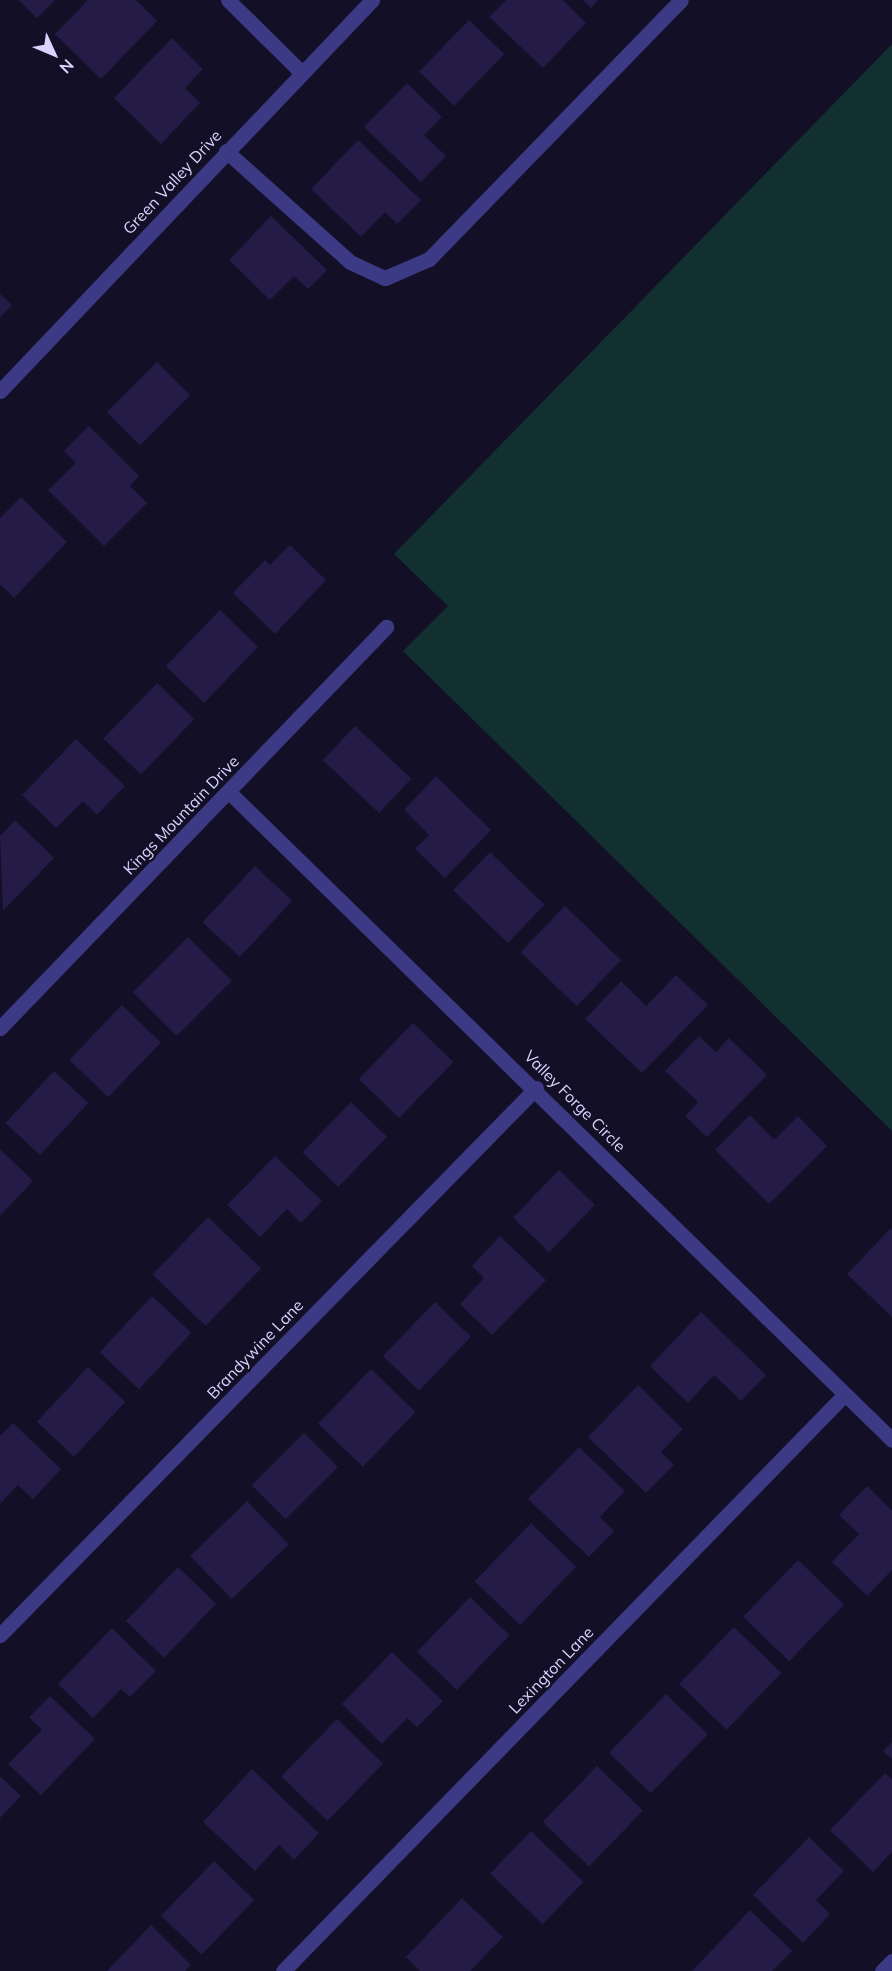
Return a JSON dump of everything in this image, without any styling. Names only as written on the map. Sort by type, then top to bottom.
[{"type":"street","points":[[228,0],[301,72]]},
{"type":"street","name":"Green Valley Drive","points":[[0,391],[301,72],[372,0]]},
{"type":"street","points":[[226,151],[350,262],[385,278],[429,258],[681,0]]},
{"type":"street","name":"Kings Mountain Drive","points":[[0,1028],[386,627]]},
{"type":"street","name":"Valley Forge Circle","points":[[229,792],[536,1088],[892,1440]]},
{"type":"street","name":"Brandywine Lane","points":[[0,1635],[536,1088]]},
{"type":"street","name":"Lexington Lane","points":[[284,1971],[845,1394]]},
{"type":"street","points":[[882,1971],[892,1961]]},
{"type":"green space","points":[[892,44],[892,1131],[403,651],[448,606],[394,554]]},
{"type":"building","points":[[18,0],[55,0],[37,18]]},
{"type":"building","points":[[88,0],[136,0],[157,21],[101,79],[55,34]]},
{"type":"building","points":[[506,0],[563,0],[586,23],[543,68],[489,17]]},
{"type":"building","points":[[583,0],[598,0],[591,8]]},
{"type":"building","points":[[469,20],[504,54],[454,106],[419,72]]},
{"type":"building","points":[[172,38],[203,69],[185,88],[200,103],[161,144],[114,98]]},
{"type":"building","points":[[407,83],[442,117],[424,135],[446,156],[421,182],[364,127]]},
{"type":"building","points":[[358,140],[421,200],[397,224],[385,212],[361,237],[311,189]]},
{"type":"building","points":[[271,216],[327,270],[308,289],[294,276],[270,300],[229,260]]},
{"type":"building","points":[[0,294],[12,305],[0,317]]},
{"type":"building","points":[[157,362],[190,395],[140,445],[107,412]]},
{"type":"building","points":[[89,426],[139,476],[130,486],[147,503],[104,546],[48,490],[76,463],[64,451]]},
{"type":"building","points":[[21,497],[67,542],[14,598],[0,584],[0,518]]},
{"type":"building","points":[[290,545],[326,580],[275,634],[233,593],[265,560],[270,565]]},
{"type":"building","points":[[220,610],[258,647],[204,703],[166,666]]},
{"type":"building","points":[[157,683],[194,719],[141,775],[104,738]]},
{"type":"building","points":[[355,726],[411,779],[379,813],[323,760]]},
{"type":"building","points":[[76,739],[125,786],[97,815],[83,801],[56,828],[22,795]]},
{"type":"building","points":[[436,776],[491,830],[445,878],[415,849],[429,835],[404,810]]},
{"type":"building","points":[[15,820],[54,858],[3,911],[0,836]]},
{"type":"building","points":[[490,852],[545,905],[508,943],[453,890]]},
{"type":"building","points":[[255,866],[292,901],[240,957],[202,922]]},
{"type":"building","points":[[565,906],[621,960],[577,1006],[521,952]]},
{"type":"building","points":[[188,937],[232,981],[177,1036],[133,992]]},
{"type":"building","points":[[676,975],[708,1005],[642,1073],[585,1019],[621,981],[646,1006]]},
{"type":"building","points":[[122,1005],[161,1043],[108,1097],[69,1060]]},
{"type":"building","points":[[413,1023],[453,1062],[399,1118],[359,1079]]},
{"type":"building","points":[[699,1036],[716,1052],[729,1038],[767,1075],[707,1137],[685,1116],[698,1102],[665,1071]]},
{"type":"building","points":[[54,1071],[88,1103],[40,1155],[6,1123]]},
{"type":"building","points":[[351,1102],[387,1137],[338,1187],[302,1152]]},
{"type":"building","points":[[750,1115],[774,1140],[798,1116],[827,1146],[769,1204],[715,1150]]},
{"type":"building","points":[[0,1149],[33,1181],[0,1216]]},
{"type":"building","points":[[275,1156],[322,1201],[301,1223],[287,1209],[260,1237],[227,1205]]},
{"type":"building","points":[[559,1170],[595,1205],[549,1252],[513,1217]]},
{"type":"building","points":[[208,1217],[261,1268],[206,1326],[152,1275]]},
{"type":"building","points":[[891,1228],[892,1230],[892,1317],[847,1274]]},
{"type":"building","points":[[500,1236],[546,1280],[492,1335],[460,1304],[484,1278],[472,1266]]},
{"type":"building","points":[[152,1296],[191,1333],[139,1389],[99,1352]]},
{"type":"building","points":[[435,1302],[471,1337],[419,1391],[383,1356]]},
{"type":"building","points":[[701,1312],[766,1375],[741,1401],[714,1375],[688,1403],[650,1366]]},
{"type":"building","points":[[88,1367],[125,1402],[74,1457],[37,1422]]},
{"type":"building","points":[[371,1369],[416,1412],[363,1467],[318,1424]]},
{"type":"building","points":[[638,1385],[683,1429],[661,1452],[674,1465],[646,1493],[588,1437]]},
{"type":"building","points":[[13,1423],[61,1469],[33,1499],[18,1485],[0,1504],[0,1436]]},
{"type":"building","points":[[304,1433],[338,1467],[286,1519],[252,1485]]},
{"type":"building","points":[[579,1447],[625,1491],[600,1517],[614,1531],[589,1557],[528,1499]]},
{"type":"building","points":[[867,1486],[892,1511],[892,1570],[867,1596],[832,1562],[859,1534],[839,1515]]},
{"type":"building","points":[[247,1501],[289,1544],[232,1599],[190,1556]]},
{"type":"building","points":[[531,1523],[576,1567],[520,1625],[475,1581]]},
{"type":"building","points":[[798,1560],[844,1604],[789,1661],[743,1617]]},
{"type":"building","points":[[178,1567],[216,1604],[164,1658],[126,1621]]},
{"type":"building","points":[[470,1597],[510,1635],[457,1690],[417,1652]]},
{"type":"building","points":[[734,1627],[781,1673],[727,1730],[679,1684]]},
{"type":"building","points":[[112,1628],[156,1671],[130,1697],[121,1689],[93,1718],[58,1684]]},
{"type":"building","points":[[392,1652],[443,1701],[417,1727],[407,1718],[382,1744],[342,1704]]},
{"type":"building","points":[[666,1694],[708,1734],[651,1793],[609,1753]]},
{"type":"building","points":[[50,1696],[95,1739],[41,1795],[8,1764],[42,1730],[29,1717]]},
{"type":"building","points":[[337,1719],[383,1763],[327,1821],[281,1777]]},
{"type":"building","points":[[892,1742],[892,1759],[883,1751]]},
{"type":"building","points":[[597,1766],[643,1810],[589,1867],[543,1822]]},
{"type":"building","points":[[252,1769],[319,1833],[294,1860],[279,1845],[255,1871],[203,1822]]},
{"type":"building","points":[[885,1773],[892,1779],[892,1852],[873,1872],[830,1830]]},
{"type":"building","points":[[0,1776],[21,1796],[0,1818]]},
{"type":"building","points":[[531,1831],[584,1882],[543,1924],[490,1873]]},
{"type":"building","points":[[809,1837],[844,1871],[816,1900],[830,1914],[803,1943],[753,1895]]},
{"type":"building","points":[[214,1861],[254,1900],[201,1955],[161,1916]]},
{"type":"building","points":[[462,1898],[503,1937],[470,1971],[420,1971],[406,1957]]},
{"type":"building","points":[[750,1910],[792,1951],[772,1971],[692,1971]]},
{"type":"building","points":[[151,1925],[191,1965],[185,1971],[107,1971]]}]
